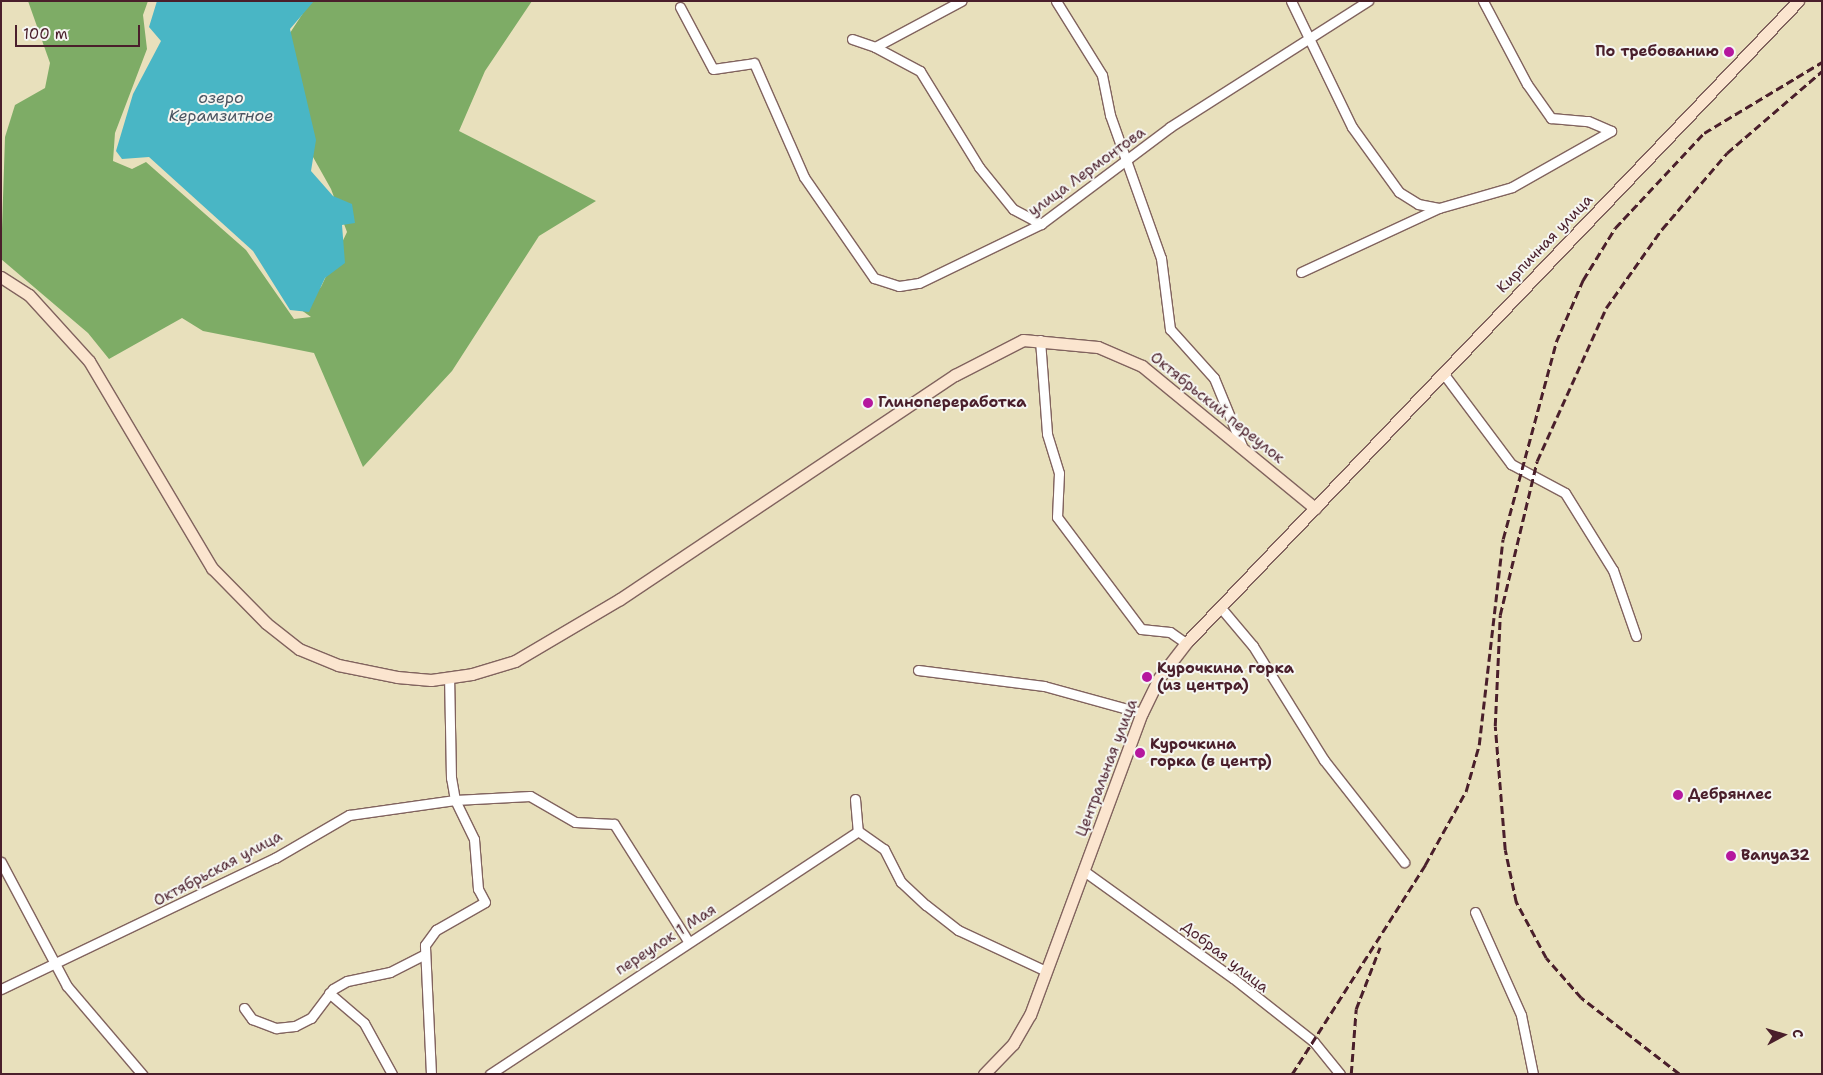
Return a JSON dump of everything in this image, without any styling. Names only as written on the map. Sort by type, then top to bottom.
[{"type":"street","points":[[875,47],[961,1]]},
{"type":"street","points":[[1056,1],[1102,75],[1110,115],[1128,160],[1161,258],[1170,329],[1214,378],[1242,446]]},
{"type":"street","points":[[1291,1],[1310,36],[1352,127],[1399,192],[1418,204],[1439,208]]},
{"type":"street","name":"улица Лермонтова","points":[[680,7],[713,69],[754,63],[804,177],[881,282],[918,283],[1042,224],[1170,126],[1368,1]]},
{"type":"street","points":[[1301,272],[1439,208],[1512,187],[1611,131],[1588,121],[1551,118],[1527,84],[1483,1]]},
{"type":"street","name":"Кирпичная улица","points":[[1315,508],[1798,1]]},
{"type":"street","points":[[852,38],[875,47],[920,71],[985,174],[1013,209],[1042,224]]},
{"type":"street","name":"Октябрьский переулок","points":[[1,277],[29,295],[89,362],[212,568],[266,623],[299,648],[338,665],[396,677],[449,678],[515,660],[620,599],[955,375],[1023,340],[1040,340],[1098,347],[1142,366],[1242,446],[1315,508]]},
{"type":"street","points":[[1040,340],[1047,434],[1058,474],[1057,517],[1141,629],[1170,632],[1186,643]]},
{"type":"street","points":[[1442,373],[1511,464],[1565,493],[1613,570],[1636,636]]},
{"type":"street","name":"Центральная улица","points":[[984,1074],[1013,1044],[1046,971],[1142,713],[1159,678],[1186,643],[1315,508]]},
{"type":"street","points":[[1221,608],[1253,646],[1324,760],[1404,862]]},
{"type":"street","points":[[918,670],[1044,686],[1142,713]]},
{"type":"street","points":[[431,1074],[424,955],[429,938],[447,922],[485,902],[478,889],[474,839],[455,800],[449,678]]},
{"type":"street","name":"Октябрьская улица","points":[[1,989],[275,858],[349,815],[455,800],[496,801],[530,796],[575,822],[614,824],[688,941]]},
{"type":"street","points":[[855,799],[858,831],[884,849],[901,882],[958,930],[1046,971]]},
{"type":"street","name":"переулок 1 Мая","points":[[490,1074],[688,941],[858,831]]},
{"type":"street","points":[[1,862],[67,986],[142,1074]]},
{"type":"street","name":"Добрая улица","points":[[1084,870],[1233,978],[1314,1042],[1340,1074]]},
{"type":"street","points":[[1475,912],[1521,1015],[1533,1074]]},
{"type":"street","points":[[244,1008],[252,1019],[276,1028],[295,1026],[311,1018],[329,994],[347,981],[390,972],[424,955]]},
{"type":"street","points":[[329,994],[364,1023],[392,1074]]},
{"type":"green space","points":[[28,1],[148,1],[143,15],[147,49],[115,133],[113,161],[132,169],[146,162],[246,250],[294,319],[311,317],[297,307],[321,287],[347,232],[331,189],[299,132],[286,39],[311,1],[532,1],[485,71],[459,131],[596,201],[539,236],[452,371],[363,467],[314,353],[203,331],[182,318],[109,359],[88,333],[1,259],[5,137],[15,105],[45,88],[50,63]]},
{"type":"water","name":"озеро Керамзитное","points":[[157,1],[314,1],[290,29],[316,140],[311,171],[333,196],[352,204],[355,223],[342,225],[345,263],[325,278],[309,312],[290,310],[253,251],[149,157],[122,159],[116,151],[133,94],[161,41],[149,27]]},
{"type":"railway","points":[[1292,1074],[1425,865],[1466,791],[1479,745],[1503,539],[1556,342],[1583,280],[1615,228],[1704,133],[1822,62]]},
{"type":"railway","points":[[1679,1074],[1581,998],[1546,958],[1516,902],[1505,850],[1495,726],[1500,615],[1537,461],[1606,308],[1662,229],[1727,153],[1822,71]]},
{"type":"railway","points":[[1351,1074],[1356,1009],[1380,947]]},
{"type":"place","name":"По требованию","points":[[1729,52]]},
{"type":"place","name":"Глинопереработка","points":[[868,403]]},
{"type":"place","name":"Курочкина горка (из центра)","points":[[1147,677]]},
{"type":"place","name":"Курочкина горка (в центр)","points":[[1140,753]]},
{"type":"place","name":"Дебрянлес","points":[[1678,795]]},
{"type":"place","name":"Banya32","points":[[1731,856]]}]
